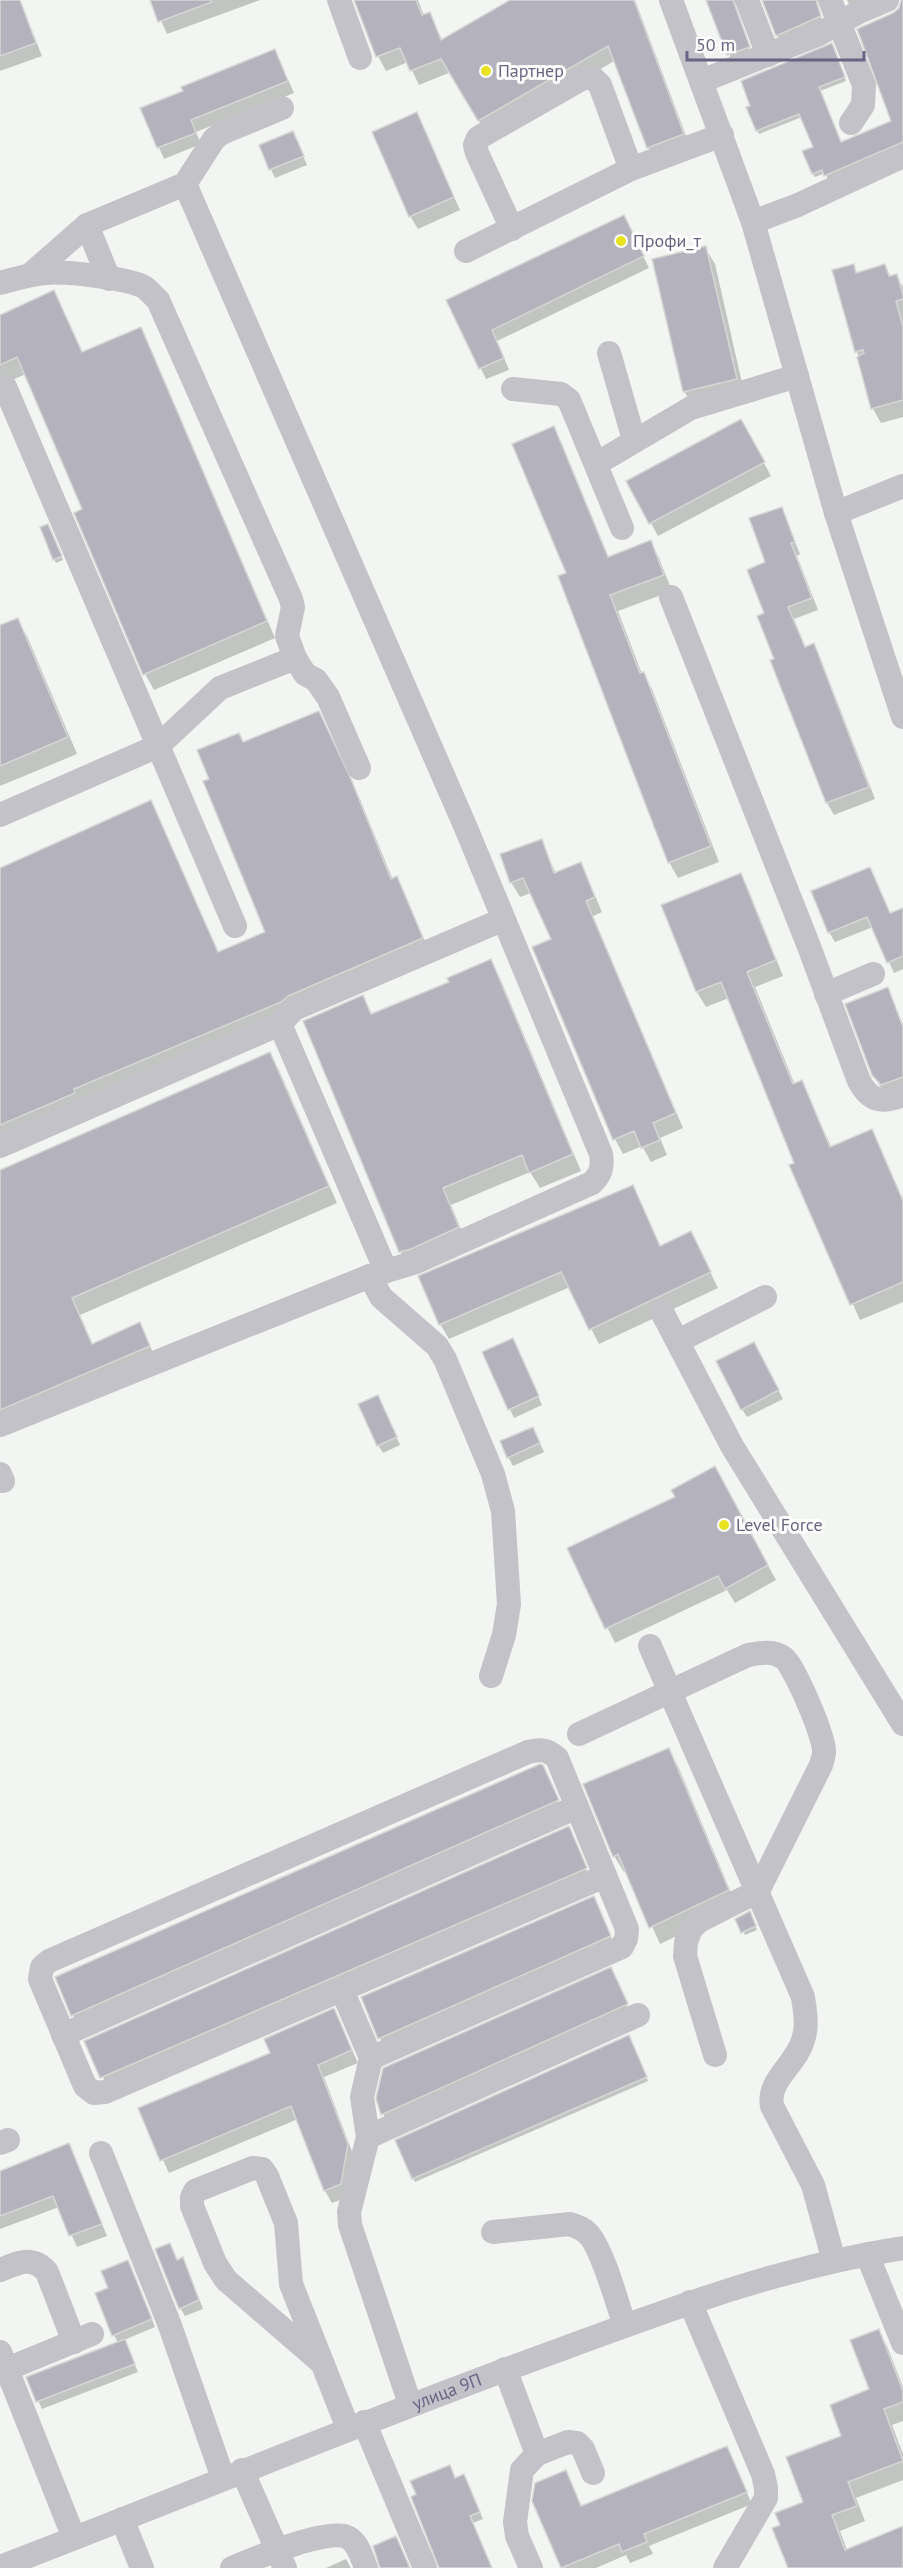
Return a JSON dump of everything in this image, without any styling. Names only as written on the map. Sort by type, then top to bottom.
[{"type":"street","points":[[339,0],[360,58]]},
{"type":"street","points":[[671,0],[753,222],[836,513],[876,641],[903,717]]},
{"type":"street","points":[[747,0],[768,55]]},
{"type":"street","points":[[702,81],[819,34],[835,11],[887,0]]},
{"type":"street","points":[[835,11],[864,85],[863,105],[851,123]]},
{"type":"street","points":[[512,229],[477,153],[475,145],[478,138],[583,78],[593,78],[600,85],[631,169]]},
{"type":"street","points":[[31,274],[87,225],[185,184],[214,140],[222,134],[282,108]]},
{"type":"street","points":[[466,251],[631,169],[722,135]]},
{"type":"street","points":[[753,222],[798,205],[903,156]]},
{"type":"street","points":[[0,1425],[378,1273],[416,1262],[592,1183],[600,1175],[603,1166],[601,1154],[502,920],[466,828],[185,184]]},
{"type":"street","points":[[87,225],[109,279]]},
{"type":"street","points":[[0,283],[31,274],[49,272],[134,283],[146,288],[158,300],[291,599],[293,607],[287,636],[295,658],[305,675],[316,680],[328,696],[359,768]]},
{"type":"street","points":[[609,353],[634,440]]},
{"type":"street","points":[[596,464],[691,408],[797,376]]},
{"type":"street","points":[[5,387],[235,926]]},
{"type":"street","points":[[513,389],[561,394],[569,400],[622,528]]},
{"type":"street","points":[[836,513],[903,486]]},
{"type":"street","points":[[670,597],[859,1081],[866,1094],[879,1100],[903,1095]]},
{"type":"street","points":[[0,815],[158,746],[220,688],[295,658]]},
{"type":"street","points":[[0,1146],[280,1024],[294,1009],[502,920]]},
{"type":"street","points":[[826,994],[873,974]]},
{"type":"street","points":[[280,1024],[378,1273],[381,1297],[437,1346],[445,1359],[493,1474],[503,1511],[509,1604],[504,1635],[490,1676]]},
{"type":"street","points":[[678,1341],[765,1297]]},
{"type":"street","points":[[662,1312],[732,1446],[903,1724]]},
{"type":"street","points":[[651,1647],[803,1997],[806,2020],[804,2038],[797,2056],[774,2084],[770,2095],[772,2106],[813,2185],[834,2260]]},
{"type":"street","points":[[579,1734],[748,1655],[774,1653],[786,1659],[819,1726],[824,1751],[820,1766],[758,1891],[699,1921],[691,1929],[686,1942],[685,1956],[716,2055]]},
{"type":"street","points":[[371,2058],[622,1947],[627,1929],[557,1758],[550,1751],[540,1749],[528,1752],[49,1961],[42,1967],[40,1978],[85,2086],[94,2093],[105,2092],[605,1876]]},
{"type":"street","points":[[63,2035],[577,1807]]},
{"type":"street","points":[[342,1990],[371,2058],[362,2097],[368,2137],[349,2212],[350,2225],[410,2404]]},
{"type":"street","points":[[368,2137],[638,2015]]},
{"type":"street","points":[[101,2153],[232,2474],[281,2559]]},
{"type":"street","points":[[323,2364],[226,2280],[215,2263],[192,2206],[195,2191],[253,2168],[262,2169],[267,2176],[286,2223],[291,2284],[323,2364],[356,2425],[425,2568]]},
{"type":"street","points":[[493,2232],[570,2224],[582,2228],[590,2236],[597,2249],[625,2326]]},
{"type":"street","name":"улица 9П","points":[[0,2567],[410,2404],[690,2302],[834,2260],[903,2248]]},
{"type":"street","points":[[867,2254],[903,2343]]},
{"type":"street","points":[[0,2270],[21,2262],[31,2261],[40,2264],[47,2272],[83,2338],[2,2364],[74,2538]]},
{"type":"street","points":[[690,2302],[763,2474],[766,2488],[766,2499],[725,2568]]},
{"type":"street","points":[[505,2369],[537,2454]]},
{"type":"street","points":[[531,2568],[517,2536],[515,2522],[522,2470],[537,2454],[568,2442],[577,2442],[583,2449],[593,2473]]},
{"type":"street","points":[[122,2519],[142,2568]]},
{"type":"street","points":[[232,2568],[281,2559],[336,2535],[348,2537],[356,2545],[366,2568]]},
{"type":"building","points":[[0,0],[20,0],[36,43],[0,56]]},
{"type":"building","points":[[150,0],[211,0],[212,2],[158,22]]},
{"type":"building","points":[[354,0],[416,0],[422,15],[430,12],[441,40],[510,0],[634,0],[684,134],[647,148],[608,46],[478,121],[441,59],[410,71],[400,48],[376,57]]},
{"type":"building","points":[[706,0],[733,0],[750,47],[727,55]]},
{"type":"building","points":[[762,0],[816,0],[821,16],[776,36]]},
{"type":"building","points":[[903,0],[903,142],[824,176],[822,170],[812,174],[802,151],[813,147],[799,114],[756,131],[746,107],[750,106],[741,81],[832,43],[845,77],[819,87],[841,142],[891,121],[857,29],[893,13],[899,8]]},
{"type":"building","points":[[275,49],[288,81],[191,120],[196,133],[157,148],[140,108],[183,91],[181,87]]},
{"type":"building","points":[[417,112],[454,197],[409,217],[372,132]]},
{"type":"building","points":[[293,131],[304,156],[269,170],[259,145]]},
{"type":"building","points":[[624,215],[644,256],[492,330],[504,358],[479,369],[446,300]]},
{"type":"building","points":[[706,246],[737,379],[683,392],[652,259]]},
{"type":"building","points":[[854,264],[856,273],[885,264],[889,276],[897,274],[903,295],[903,299],[896,301],[903,327],[903,400],[871,409],[857,357],[864,353],[863,350],[855,352],[832,270]]},
{"type":"building","points":[[54,290],[82,352],[141,327],[267,621],[143,675],[74,513],[82,509],[17,357],[0,365],[0,315]]},
{"type":"building","points":[[741,419],[765,462],[649,524],[626,481]]},
{"type":"building","points":[[554,426],[608,557],[651,540],[664,575],[610,595],[640,673],[644,672],[711,846],[668,863],[558,576],[566,573],[512,444]]},
{"type":"building","points":[[782,507],[795,542],[791,543],[812,598],[788,607],[805,647],[814,643],[869,787],[826,803],[770,660],[774,659],[757,616],[764,613],[747,570],[765,562],[749,518]]},
{"type":"building","points":[[48,524],[62,556],[53,560],[40,527]]},
{"type":"building","points":[[18,618],[68,737],[0,766],[0,625]]},
{"type":"building","points":[[319,711],[351,779],[391,879],[397,876],[423,938],[288,996],[281,1002],[74,1089],[75,1093],[0,1125],[0,868],[151,800],[218,952],[265,932],[203,781],[209,779],[197,750],[239,733],[243,742]]},
{"type":"building","points":[[542,839],[554,873],[581,862],[595,897],[586,901],[676,1113],[653,1123],[660,1140],[641,1148],[634,1131],[613,1140],[532,947],[551,939],[523,878],[510,883],[500,854]]},
{"type":"building","points":[[870,867],[890,913],[903,908],[903,956],[887,963],[867,917],[828,933],[811,891]]},
{"type":"building","points":[[741,873],[776,960],[747,972],[793,1084],[802,1080],[830,1147],[872,1129],[903,1201],[903,1282],[850,1305],[789,1165],[794,1163],[721,982],[696,992],[661,905]]},
{"type":"building","points":[[491,959],[573,1154],[529,1173],[522,1155],[443,1188],[459,1227],[411,1249],[399,1252],[303,1021],[363,995],[371,1014],[449,982],[447,978]]},
{"type":"building","points":[[888,987],[903,1027],[903,1077],[881,1085],[872,1075],[845,1004]]},
{"type":"building","points":[[270,1052],[329,1186],[72,1298],[92,1344],[140,1322],[150,1346],[0,1410],[0,1170]]},
{"type":"building","points":[[633,1185],[660,1246],[691,1231],[711,1272],[589,1330],[561,1272],[439,1325],[418,1276]]},
{"type":"building","points":[[513,1338],[539,1396],[508,1410],[482,1352]]},
{"type":"building","points":[[754,1342],[779,1390],[741,1410],[716,1361]]},
{"type":"building","points":[[378,1395],[397,1437],[377,1446],[358,1404]]},
{"type":"building","points":[[533,1427],[540,1443],[507,1458],[500,1441]]},
{"type":"building","points":[[715,1466],[768,1565],[725,1589],[718,1576],[605,1629],[567,1548],[675,1497],[671,1490]]},
{"type":"building","points":[[669,1748],[729,1890],[649,1928],[618,1854],[613,1857],[583,1784]]},
{"type":"building","points":[[540,1764],[543,1765],[559,1800],[71,2016],[55,1977]]},
{"type":"building","points":[[569,1826],[587,1868],[100,2078],[84,2041]]},
{"type":"building","points":[[594,1896],[611,1936],[378,2039],[361,1997]]},
{"type":"building","points":[[750,1911],[756,1926],[741,1933],[735,1919]]},
{"type":"building","points":[[611,1967],[628,2004],[381,2115],[376,2098],[383,2068]]},
{"type":"building","points":[[334,2008],[352,2050],[318,2065],[348,2144],[341,2184],[324,2191],[291,2106],[160,2161],[138,2108],[270,2053],[264,2039]]},
{"type":"building","points":[[629,2035],[647,2077],[412,2179],[395,2140]]},
{"type":"building","points":[[69,2143],[102,2224],[69,2236],[53,2196],[0,2216],[0,2171]]},
{"type":"building","points":[[170,2243],[177,2260],[183,2257],[199,2300],[179,2309],[155,2249]]},
{"type":"building","points":[[128,2260],[152,2319],[112,2336],[95,2293],[108,2288],[101,2271]]},
{"type":"building","points":[[879,2329],[903,2391],[903,2402],[884,2409],[903,2461],[848,2482],[857,2506],[832,2515],[845,2550],[903,2526],[903,2568],[788,2568],[772,2528],[780,2525],[775,2513],[803,2502],[786,2457],[841,2436],[830,2405],[869,2389],[850,2340]]},
{"type":"building","points":[[125,2339],[135,2364],[36,2402],[26,2377]]},
{"type":"building","points":[[727,2446],[747,2492],[644,2534],[647,2542],[622,2552],[619,2544],[561,2568],[532,2501],[535,2483],[566,2470],[581,2506]]},
{"type":"building","points":[[450,2465],[455,2478],[464,2474],[480,2512],[470,2516],[492,2568],[439,2568],[411,2497],[416,2494],[410,2481]]},
{"type":"building","points":[[396,2536],[410,2568],[380,2568],[373,2546]]},
{"type":"place","name":"Партнер","points":[[486,71]]},
{"type":"place","name":"Профи_т","points":[[621,241]]},
{"type":"place","name":"Level Force","points":[[724,1525]]}]
